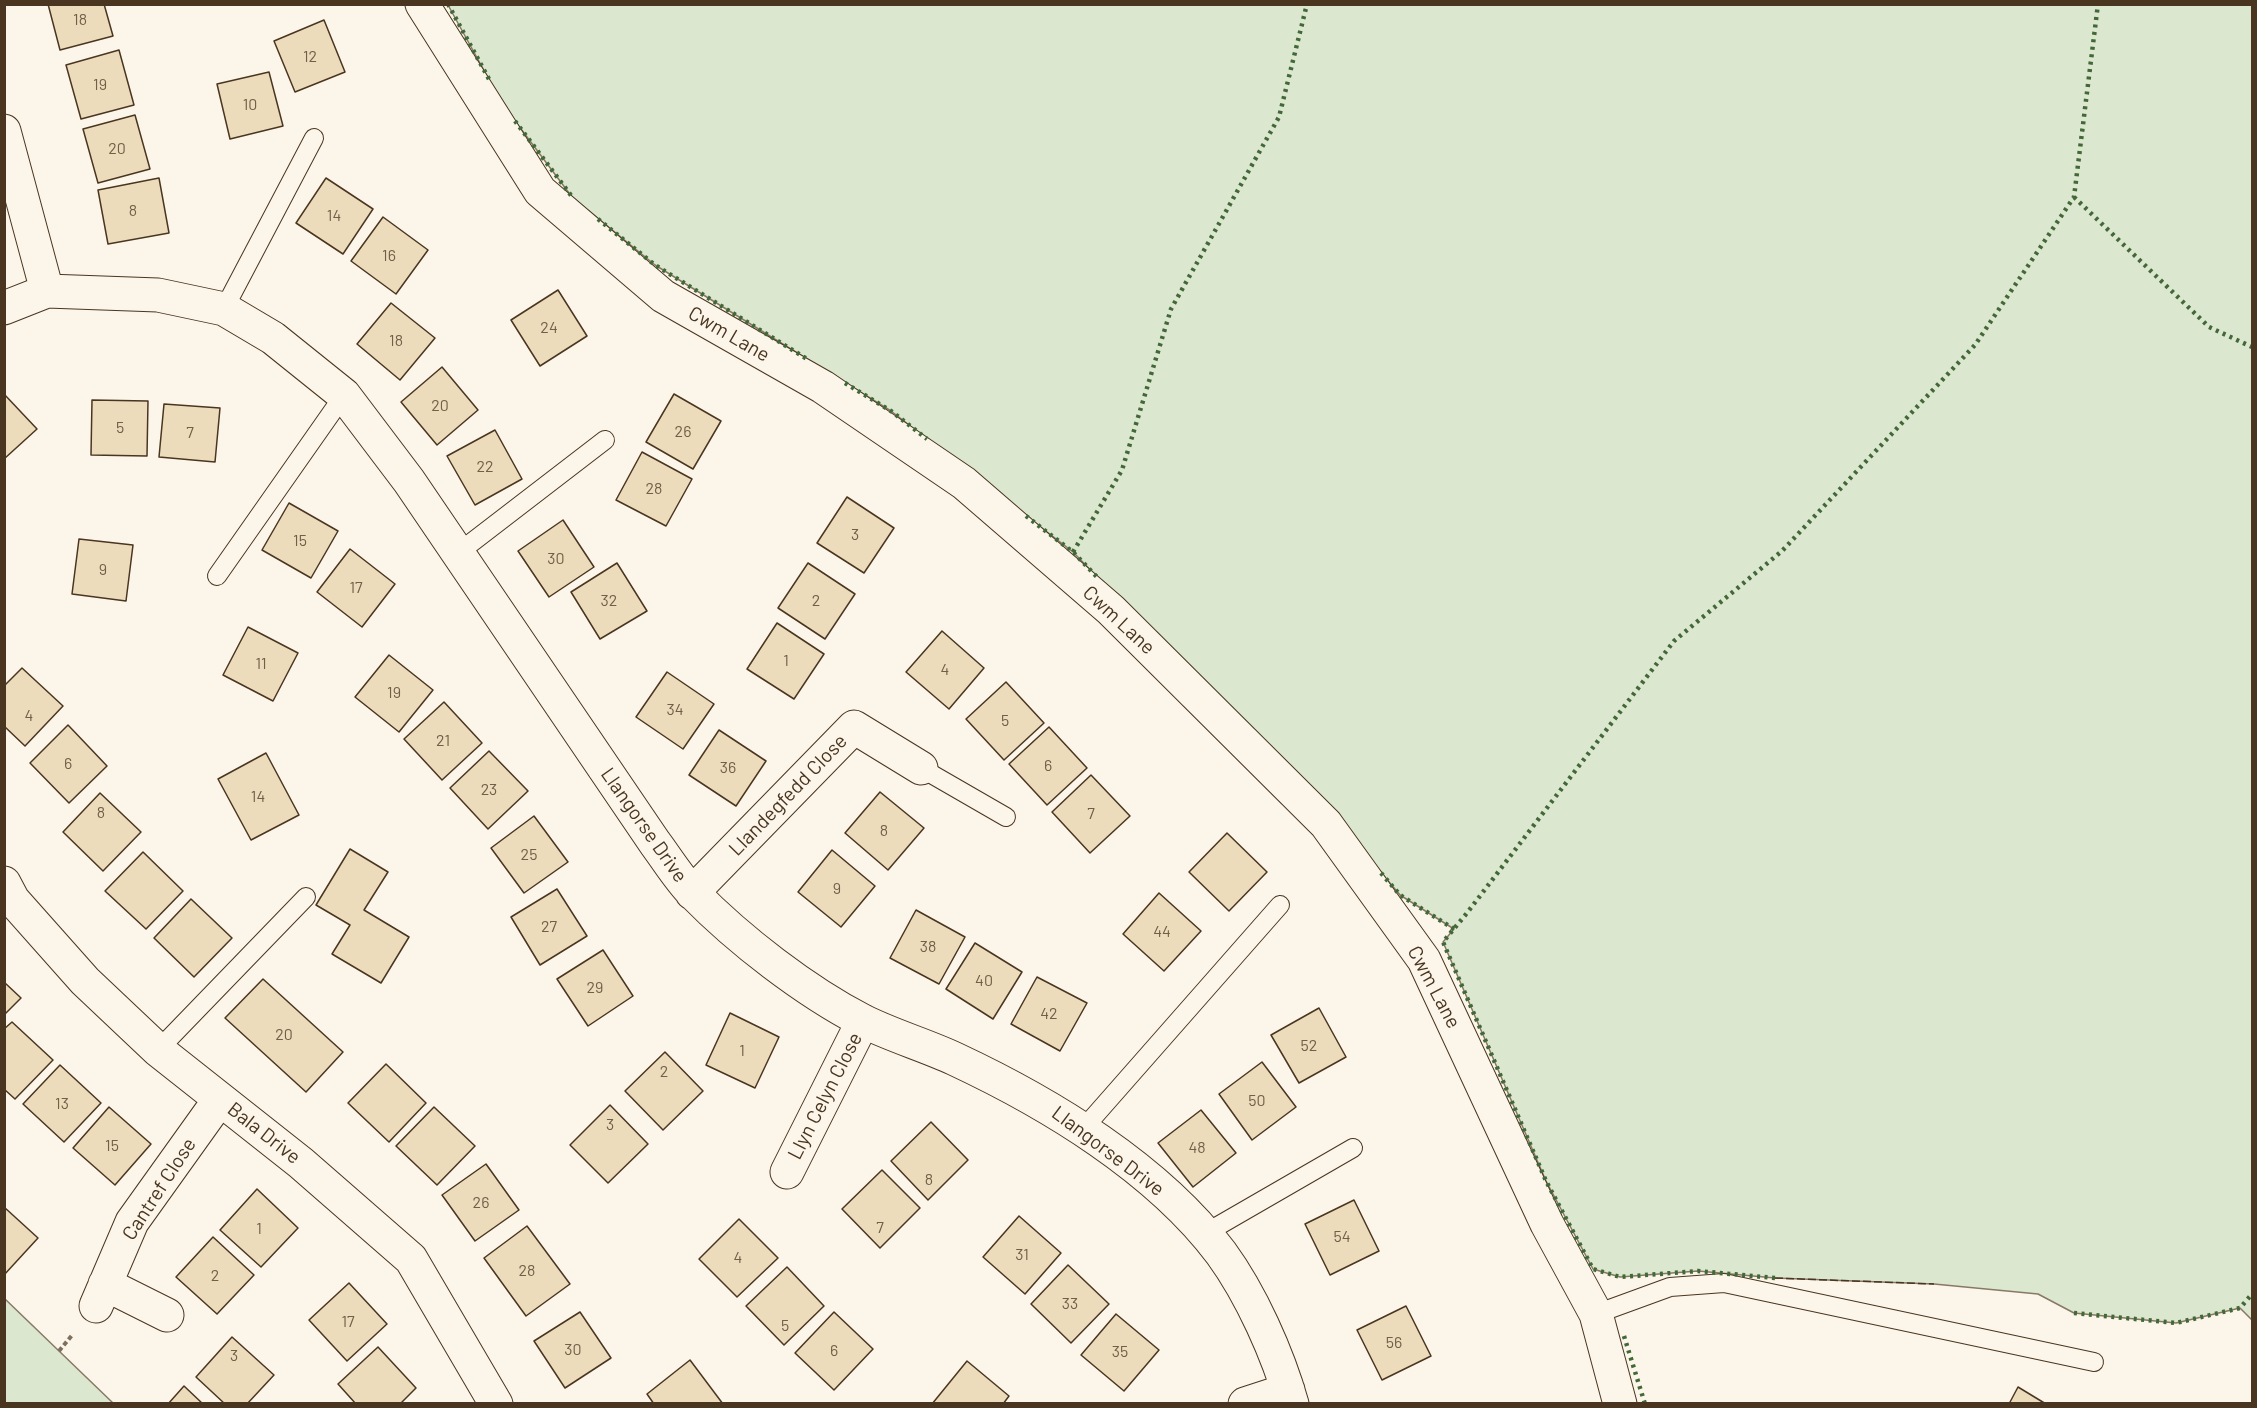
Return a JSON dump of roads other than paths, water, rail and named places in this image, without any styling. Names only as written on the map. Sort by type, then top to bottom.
[{"type":"street","name":"Cwm Lane","points":[[422,4],[540,190],[663,296],[823,387],[964,483],[1111,610],[1326,824],[1424,960],[1546,1224],[1596,1314],[1620,1404]]},
{"type":"street","points":[[4,131],[47,291]]},
{"type":"street","name":"Llangorse Drive","points":[[4,308],[47,291],[158,295],[224,309],[273,338],[344,395],[409,482],[655,843],[692,892],[775,964],[863,1021],[955,1059],[1042,1103],[1083,1129],[1167,1194],[1220,1252],[1250,1298],[1290,1397]]},
{"type":"street","name":"Llandegfedd Close","points":[[692,892],[854,727],[921,768]]},
{"type":"street","name":"Bala Drive","points":[[4,883],[13,900],[85,981],[158,1050],[302,1163],[411,1259],[496,1404]]},
{"type":"street","name":"Llyn Celyn Close","points":[[787,1172],[863,1021]]},
{"type":"street","name":"Cantref Close","points":[[167,1315],[100,1295],[132,1222],[220,1099]]},
{"type":"street","points":[[1245,1404],[1290,1397]]},
{"type":"lane","points":[[224,309],[314,138]]},
{"type":"lane","points":[[217,576],[344,395]]},
{"type":"lane","points":[[458,553],[605,440]]},
{"type":"lane","points":[[921,768],[1006,817]]},
{"type":"lane","points":[[158,1050],[306,897]]},
{"type":"lane","points":[[1083,1129],[1280,905]]},
{"type":"lane","points":[[1204,1234],[1353,1148]]},
{"type":"lane","points":[[1596,1314],[1670,1287],[1724,1284],[2094,1362]]}]
